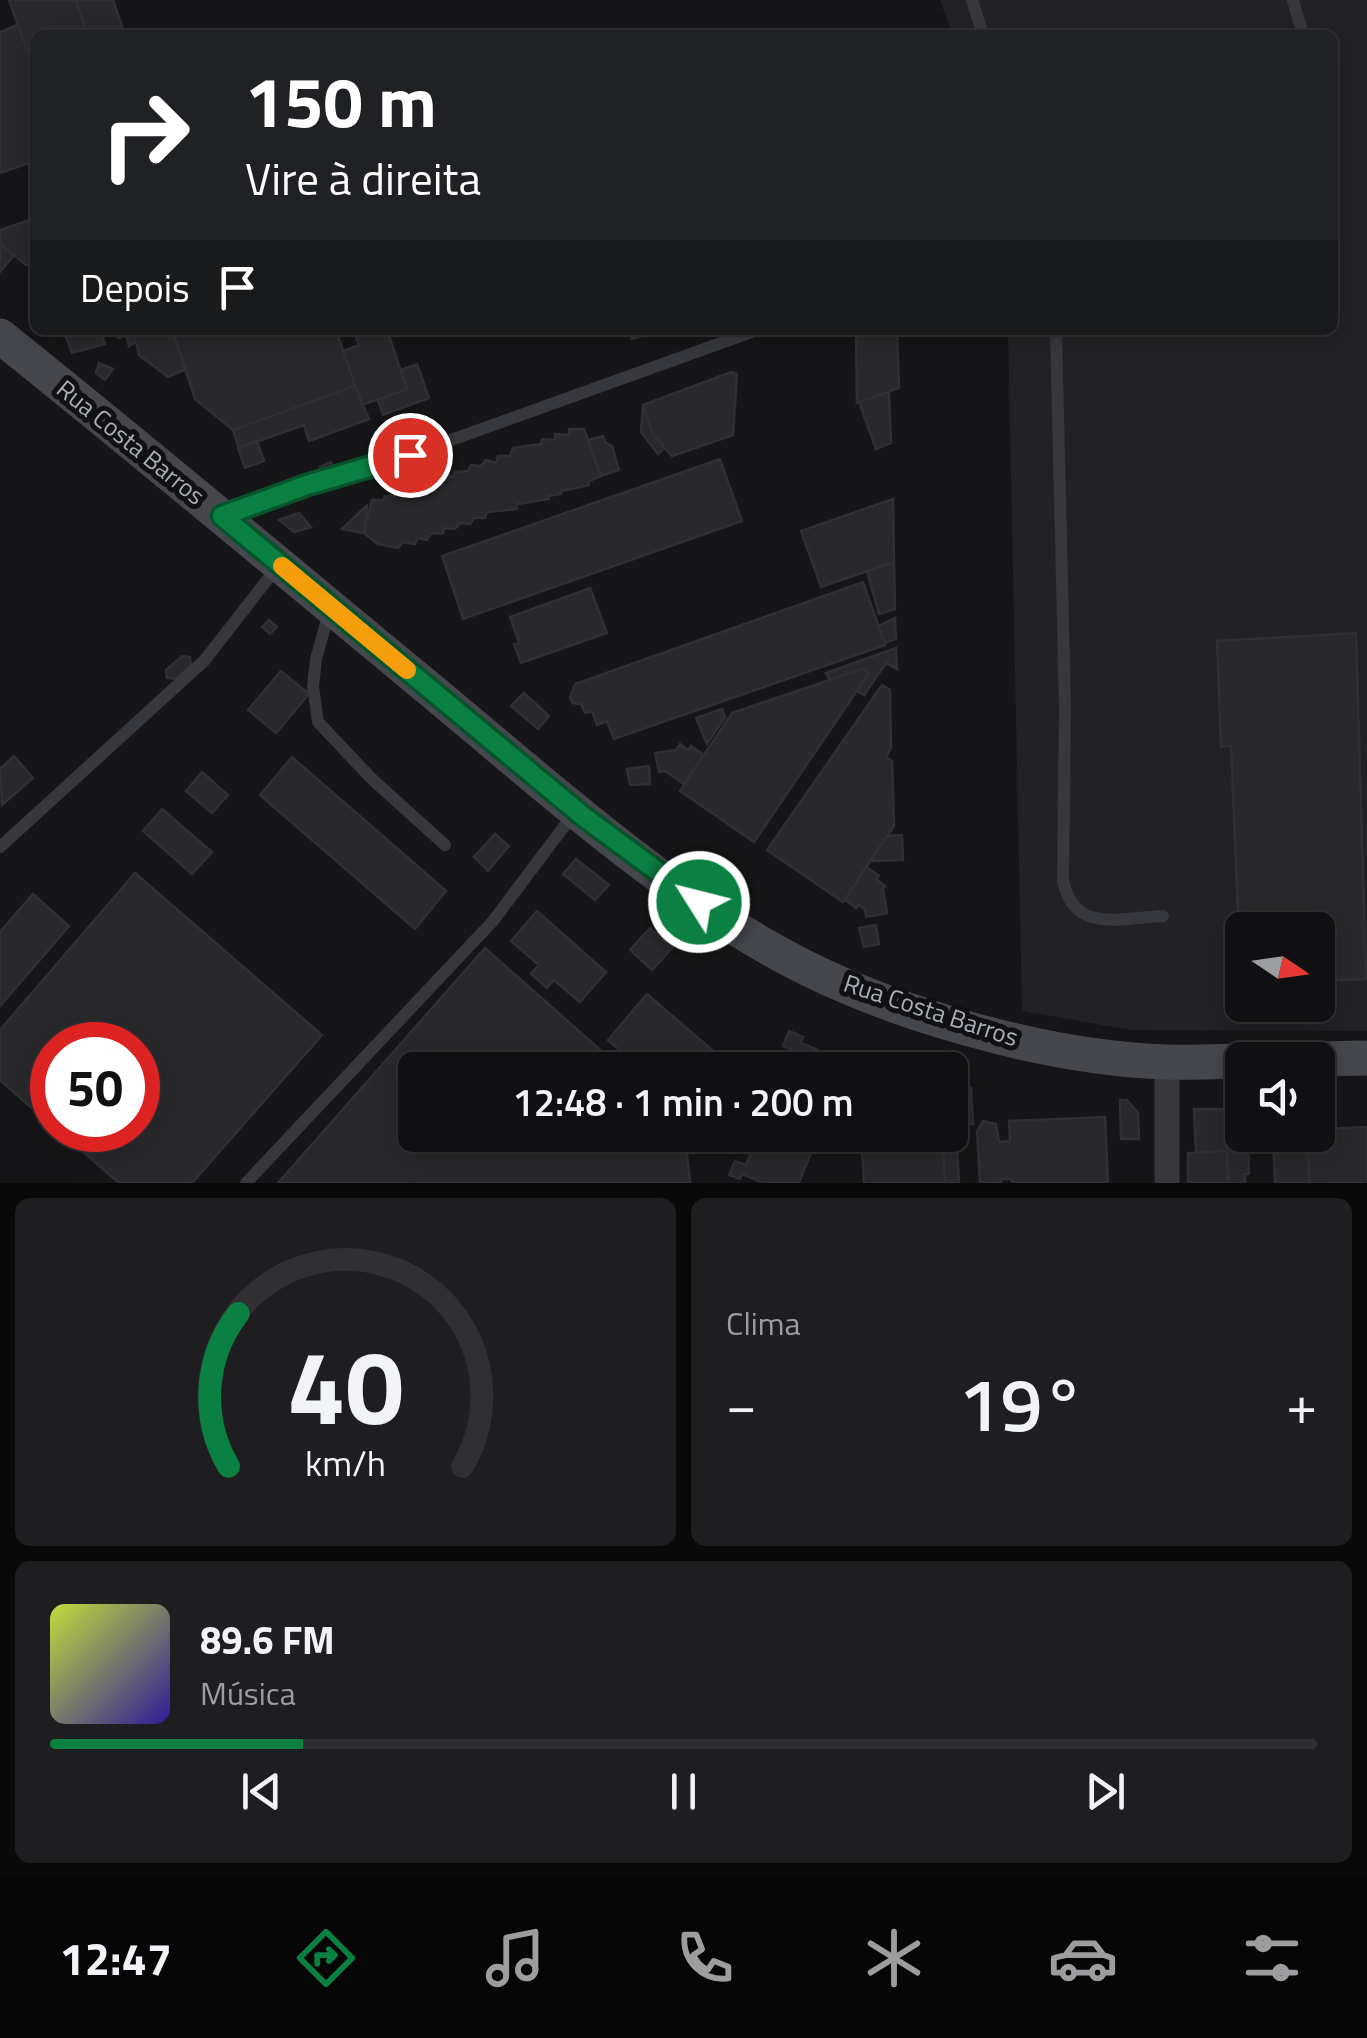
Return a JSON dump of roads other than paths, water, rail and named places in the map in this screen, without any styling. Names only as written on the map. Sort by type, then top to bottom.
[{"type":"main road","name":"Rua Costa Barros","points":[[0,336],[576,810],[724,920],[778,953],[869,996],[963,1026],[1050,1046],[1167,1062],[1225,1060]]},
{"type":"main road","points":[[1335,1059],[1367,1058]]},
{"type":"street","points":[[1167,1062],[1167,1183]]},
{"type":"lane","points":[[972,0],[981,30]]},
{"type":"lane","points":[[1292,0],[1301,30]]},
{"type":"lane","points":[[222,516],[307,485],[376,467],[744,335]]},
{"type":"lane","points":[[1056,335],[1066,899],[1077,913],[1096,919],[1163,916]]},
{"type":"lane","points":[[0,847],[204,661],[280,564]]},
{"type":"lane","points":[[330,606],[316,659],[318,722],[372,779],[445,846]]},
{"type":"lane","points":[[246,1183],[493,921],[576,810]]}]
